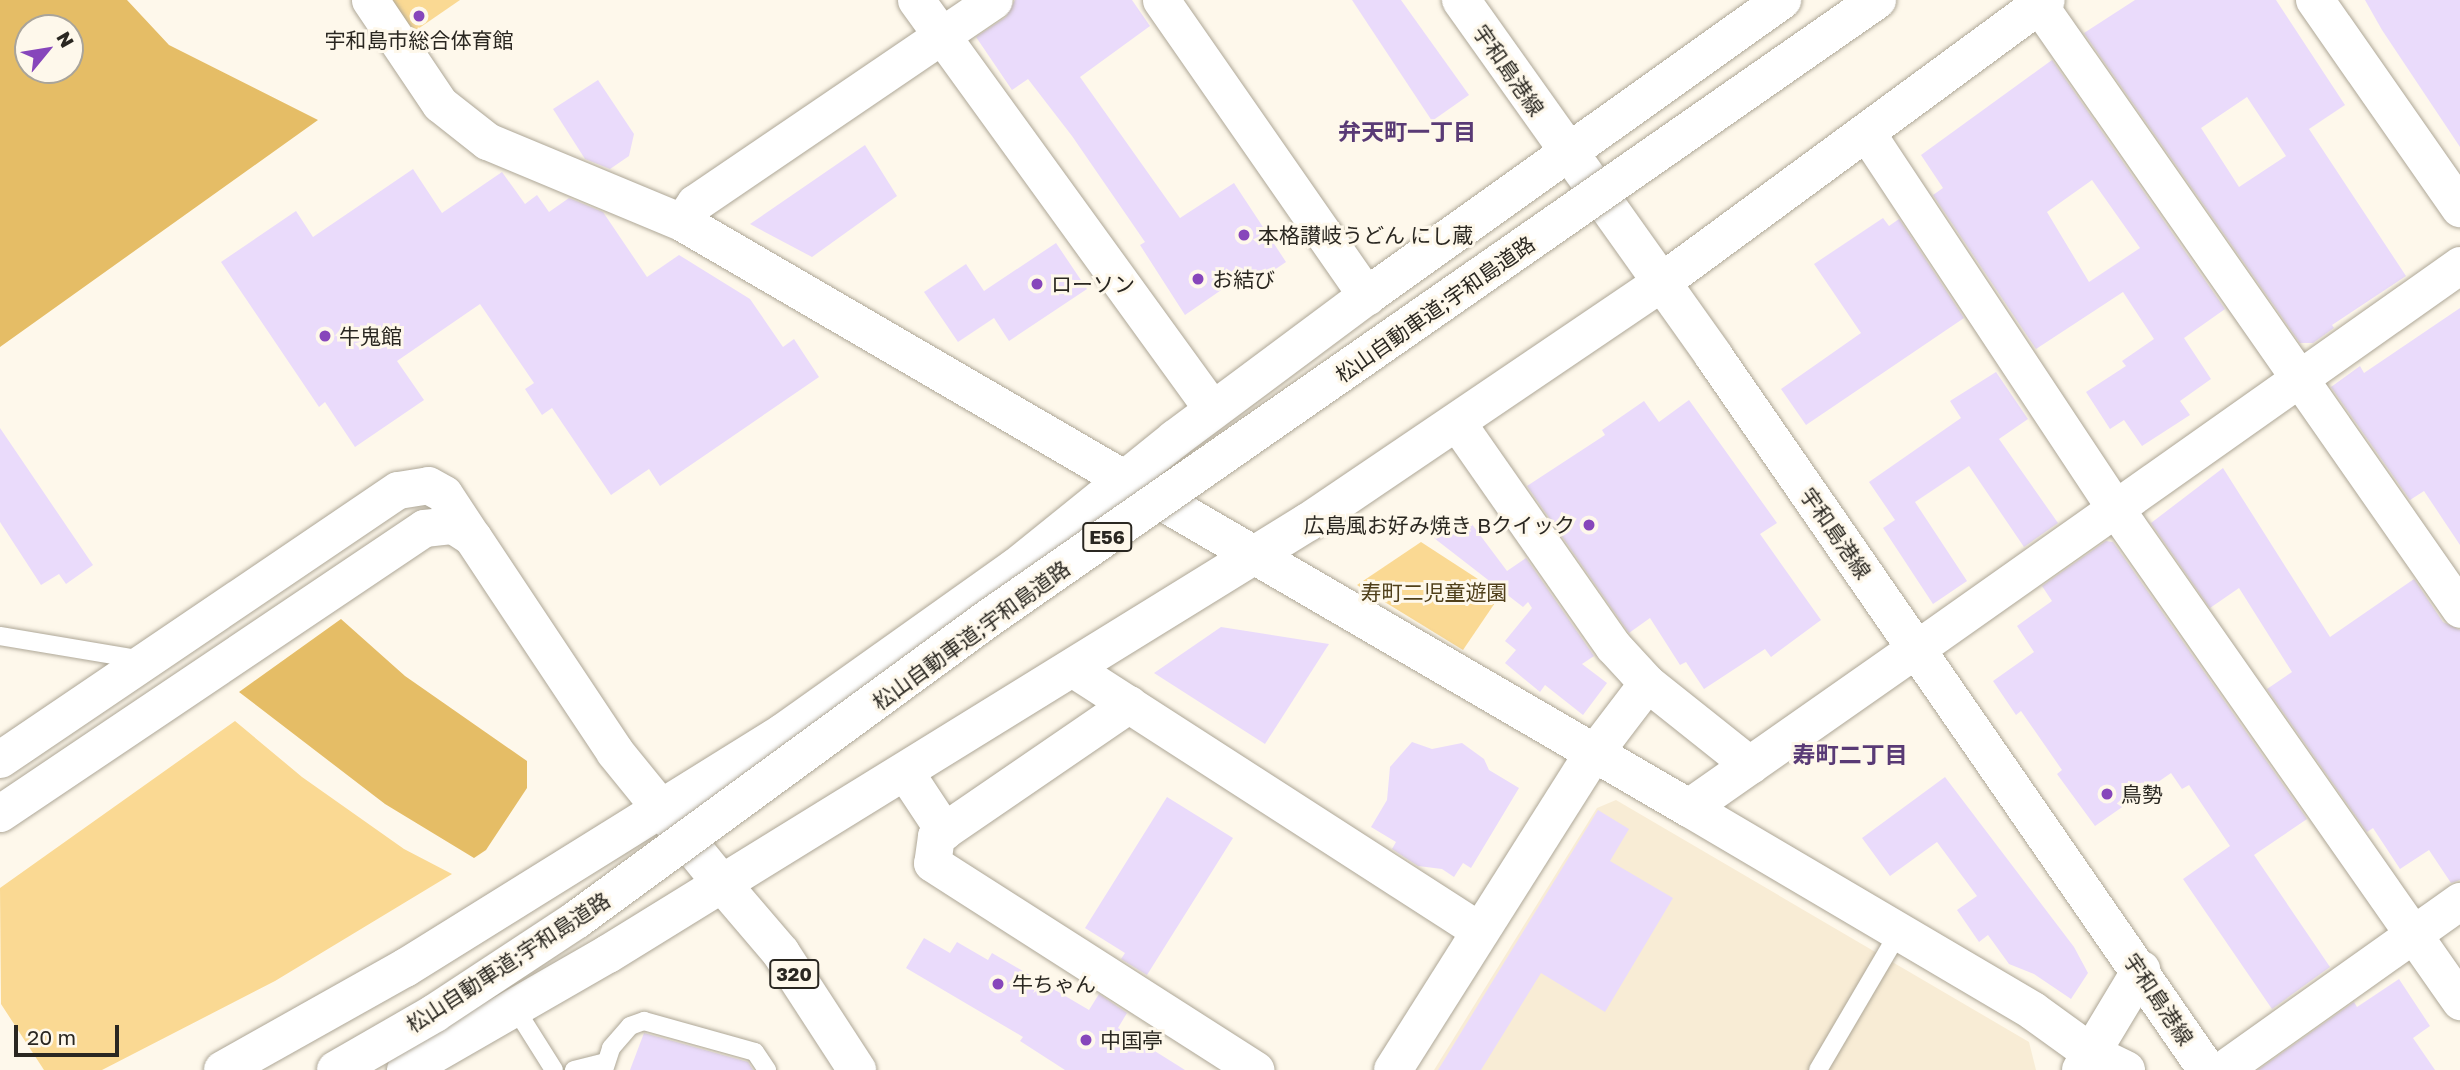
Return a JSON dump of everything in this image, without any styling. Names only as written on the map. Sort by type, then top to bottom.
[{"type":"main road","name":"宇和島港線","points":[[1461,0],[1567,153],[1662,282],[2141,970],[2207,1070]]},
{"type":"main road","name":"松山自動車道;宇和島道路","points":[[336,1070],[435,1013],[576,919],[989,618],[1877,0]]},
{"type":"main road","points":[[2315,0],[2460,208]]},
{"type":"main road","points":[[406,1070],[723,885],[1255,555],[1458,424],[1662,282],[2042,2]]},
{"type":"main road","points":[[223,1070],[405,968],[784,732],[1004,576],[1213,410],[1771,3]]},
{"type":"main road","points":[[682,222],[2033,1011],[2086,1062],[2126,1070]]},
{"type":"main road","points":[[473,538],[615,752],[723,885]]},
{"type":"main road","points":[[1689,808],[1916,649]]},
{"type":"main road","points":[[1394,1070],[1593,754]]},
{"type":"main road","name":"320","points":[[723,885],[781,953],[857,1070]]},
{"type":"main road","points":[[2086,1062],[2141,970]]},
{"type":"street","points":[[370,0],[440,104],[487,141],[682,222],[695,203],[995,0]]},
{"type":"street","points":[[916,0],[1213,410]]},
{"type":"street","points":[[1161,0],[1367,296]]},
{"type":"street","points":[[2042,2],[2298,378],[2460,609]]},
{"type":"street","points":[[1866,132],[2115,508],[2460,1001]]},
{"type":"street","points":[[1916,649],[2460,265]]},
{"type":"street","points":[[1458,424],[1613,646],[1647,683],[1750,765]]},
{"type":"street","points":[[0,760],[398,489],[428,485],[444,494],[473,538]]},
{"type":"street","points":[[0,813],[424,527],[453,525],[473,538]]},
{"type":"street","points":[[1072,668],[1480,931]]},
{"type":"street","points":[[1593,754],[1647,683]]},
{"type":"street","points":[[1129,704],[936,836],[932,863],[1256,1070]]},
{"type":"street","points":[[905,772],[944,831]]},
{"type":"street","points":[[2222,1070],[2460,901]]},
{"type":"lane","points":[[0,636],[149,661]]},
{"type":"lane","points":[[1818,1070],[1899,932]]},
{"type":"lane","points":[[515,1008],[554,1070]]},
{"type":"lane","points":[[574,1070],[605,1066],[626,1030],[644,1021],[755,1052],[766,1070]]},
{"type":"shaded area","points":[[0,0],[127,0],[169,45],[318,120],[0,347]]},
{"type":"shaded area","points":[[341,619],[405,676],[527,761],[527,788],[486,850],[474,858],[385,804],[239,692]]},
{"type":"shaded area","points":[[1616,800],[2029,1042],[2036,1070],[1434,1070],[1597,808]]},
{"type":"green space","name":"宇和島市総合体育館","points":[[390,0],[460,0],[412,33]]},
{"type":"green space","name":"寿町二児童遊園","points":[[1421,542],[1501,594],[1463,650],[1357,585]]},
{"type":"green space","points":[[235,721],[302,777],[404,849],[452,874],[275,981],[102,1070],[44,1070],[1,1004],[0,888]]},
{"type":"building","points":[[1015,0],[1132,0],[1150,26],[1080,77],[1180,218],[1234,183],[1286,262],[1250,286],[1243,275],[1185,315],[1140,245],[1145,242],[1072,136],[1028,79],[1012,90],[976,37],[1006,17]]},
{"type":"building","points":[[1352,0],[1401,0],[1469,95],[1432,121]]},
{"type":"building","points":[[2135,0],[2276,0],[2345,105],[2309,129],[2406,276],[2332,325],[2334,328],[2313,343],[2300,343],[2084,33]],"holes":[[[2247,97],[2286,156],[2239,187],[2201,128]]]},
{"type":"building","points":[[2365,0],[2460,0],[2460,147],[2382,30]]},
{"type":"building","points":[[2052,60],[2225,309],[2184,338],[2211,379],[2180,401],[2190,415],[2142,446],[2124,420],[2110,429],[2086,392],[2126,366],[2122,361],[2154,339],[2123,292],[2036,349],[1933,195],[1943,188],[1921,155]],"holes":[[[2092,180],[2140,248],[2089,282],[2047,212]]]},
{"type":"building","points":[[598,80],[634,134],[629,156],[610,169],[585,159],[553,109]]},
{"type":"building","points":[[865,145],[897,196],[812,257],[750,224]]},
{"type":"building","points":[[413,169],[442,213],[502,172],[525,204],[537,195],[549,212],[569,198],[603,212],[647,277],[679,255],[750,299],[783,347],[794,339],[819,377],[660,486],[649,469],[611,495],[552,408],[542,415],[525,389],[534,383],[480,304],[397,361],[424,400],[355,447],[325,402],[319,407],[221,262],[296,211],[313,237]]},
{"type":"building","points":[[1883,218],[1889,226],[1899,219],[1964,318],[1806,425],[1781,389],[1861,333],[1814,264]]},
{"type":"building","points":[[1056,243],[1087,289],[1009,341],[994,318],[958,342],[924,292],[966,264],[984,291]]},
{"type":"building","points":[[2460,308],[2460,545],[2424,491],[2410,500],[2331,387],[2360,366],[2364,373]]},
{"type":"building","points":[[1996,372],[2028,419],[1999,439],[2058,523],[2024,547],[1969,466],[1915,502],[1967,581],[1933,604],[1883,528],[1895,520],[1869,482],[1961,418],[1950,401]]},
{"type":"building","points":[[1689,400],[1777,523],[1760,534],[1821,620],[1771,657],[1765,649],[1704,689],[1686,662],[1680,665],[1650,618],[1629,633],[1527,486],[1605,435],[1602,430],[1644,401],[1659,422]]},
{"type":"building","points":[[0,428],[93,565],[66,584],[59,574],[41,585],[0,522]]},
{"type":"building","points":[[2223,468],[2330,637],[2414,579],[2443,622],[2460,630],[2460,880],[2451,883],[2429,850],[2400,869],[2373,828],[2367,832],[2267,689],[2292,672],[2239,588],[2210,608],[2151,523]]},
{"type":"building","points":[[1465,515],[1507,571],[1526,558],[1594,656],[1582,664],[1607,683],[1583,715],[1545,685],[1540,692],[1505,663],[1516,650],[1505,641],[1532,608],[1528,602],[1523,607],[1434,538]]},
{"type":"building","points":[[2106,541],[2113,542],[2307,819],[2254,855],[2330,967],[2272,1009],[2183,879],[2230,846],[2189,785],[2182,789],[2171,773],[2095,826],[2057,774],[2062,770],[2021,711],[2016,715],[1993,681],[2034,652],[2017,626],[2052,601],[2042,586]]},
{"type":"building","points":[[1221,627],[1329,644],[1265,744],[1154,673]]},
{"type":"building","points":[[1412,742],[1432,749],[1462,743],[1484,759],[1489,770],[1519,788],[1471,868],[1463,863],[1454,877],[1442,869],[1418,866],[1392,849],[1396,842],[1371,827],[1387,800],[1390,767]]},
{"type":"building","points":[[1945,777],[2074,947],[2088,973],[2071,999],[2034,974],[2009,964],[1988,935],[1979,942],[1957,910],[1977,896],[1937,842],[1890,876],[1862,838]]},
{"type":"building","points":[[1167,797],[1233,838],[1147,975],[1121,959],[1125,953],[1085,928]]},
{"type":"building","points":[[1598,810],[1629,829],[1610,861],[1673,898],[1605,1012],[1541,973],[1481,1070],[1438,1070]]},
{"type":"building","points":[[924,938],[950,953],[957,942],[988,960],[992,953],[1089,1010],[1099,994],[1127,1013],[1118,1028],[1185,1070],[1065,1070],[1020,1041],[1023,1037],[906,968]]},
{"type":"building","points":[[2399,979],[2430,1026],[2413,1038],[2435,1070],[2258,1070],[2354,1002],[2357,1007]]},
{"type":"building","points":[[644,1033],[748,1062],[753,1070],[630,1070]]},
{"type":"place","name":"宇和島市総合体育館","points":[[419,16]]},
{"type":"place","name":"本格讃岐うどん にし蔵","points":[[1244,235]]},
{"type":"place","name":"お結び","points":[[1198,279]]},
{"type":"place","name":"ローソン","points":[[1037,284]]},
{"type":"place","name":"牛鬼館","points":[[325,336]]},
{"type":"place","name":"広島風お好み焼き Bクイック","points":[[1589,525]]},
{"type":"place","name":"鳥勢","points":[[2107,794]]},
{"type":"place","name":"牛ちゃん","points":[[998,984]]},
{"type":"place","name":"中国亭","points":[[1086,1040]]},
{"type":"district","name":"弁天町一丁目","points":[[1407,131]]},
{"type":"district","name":"寿町二丁目","points":[[1850,754]]}]
